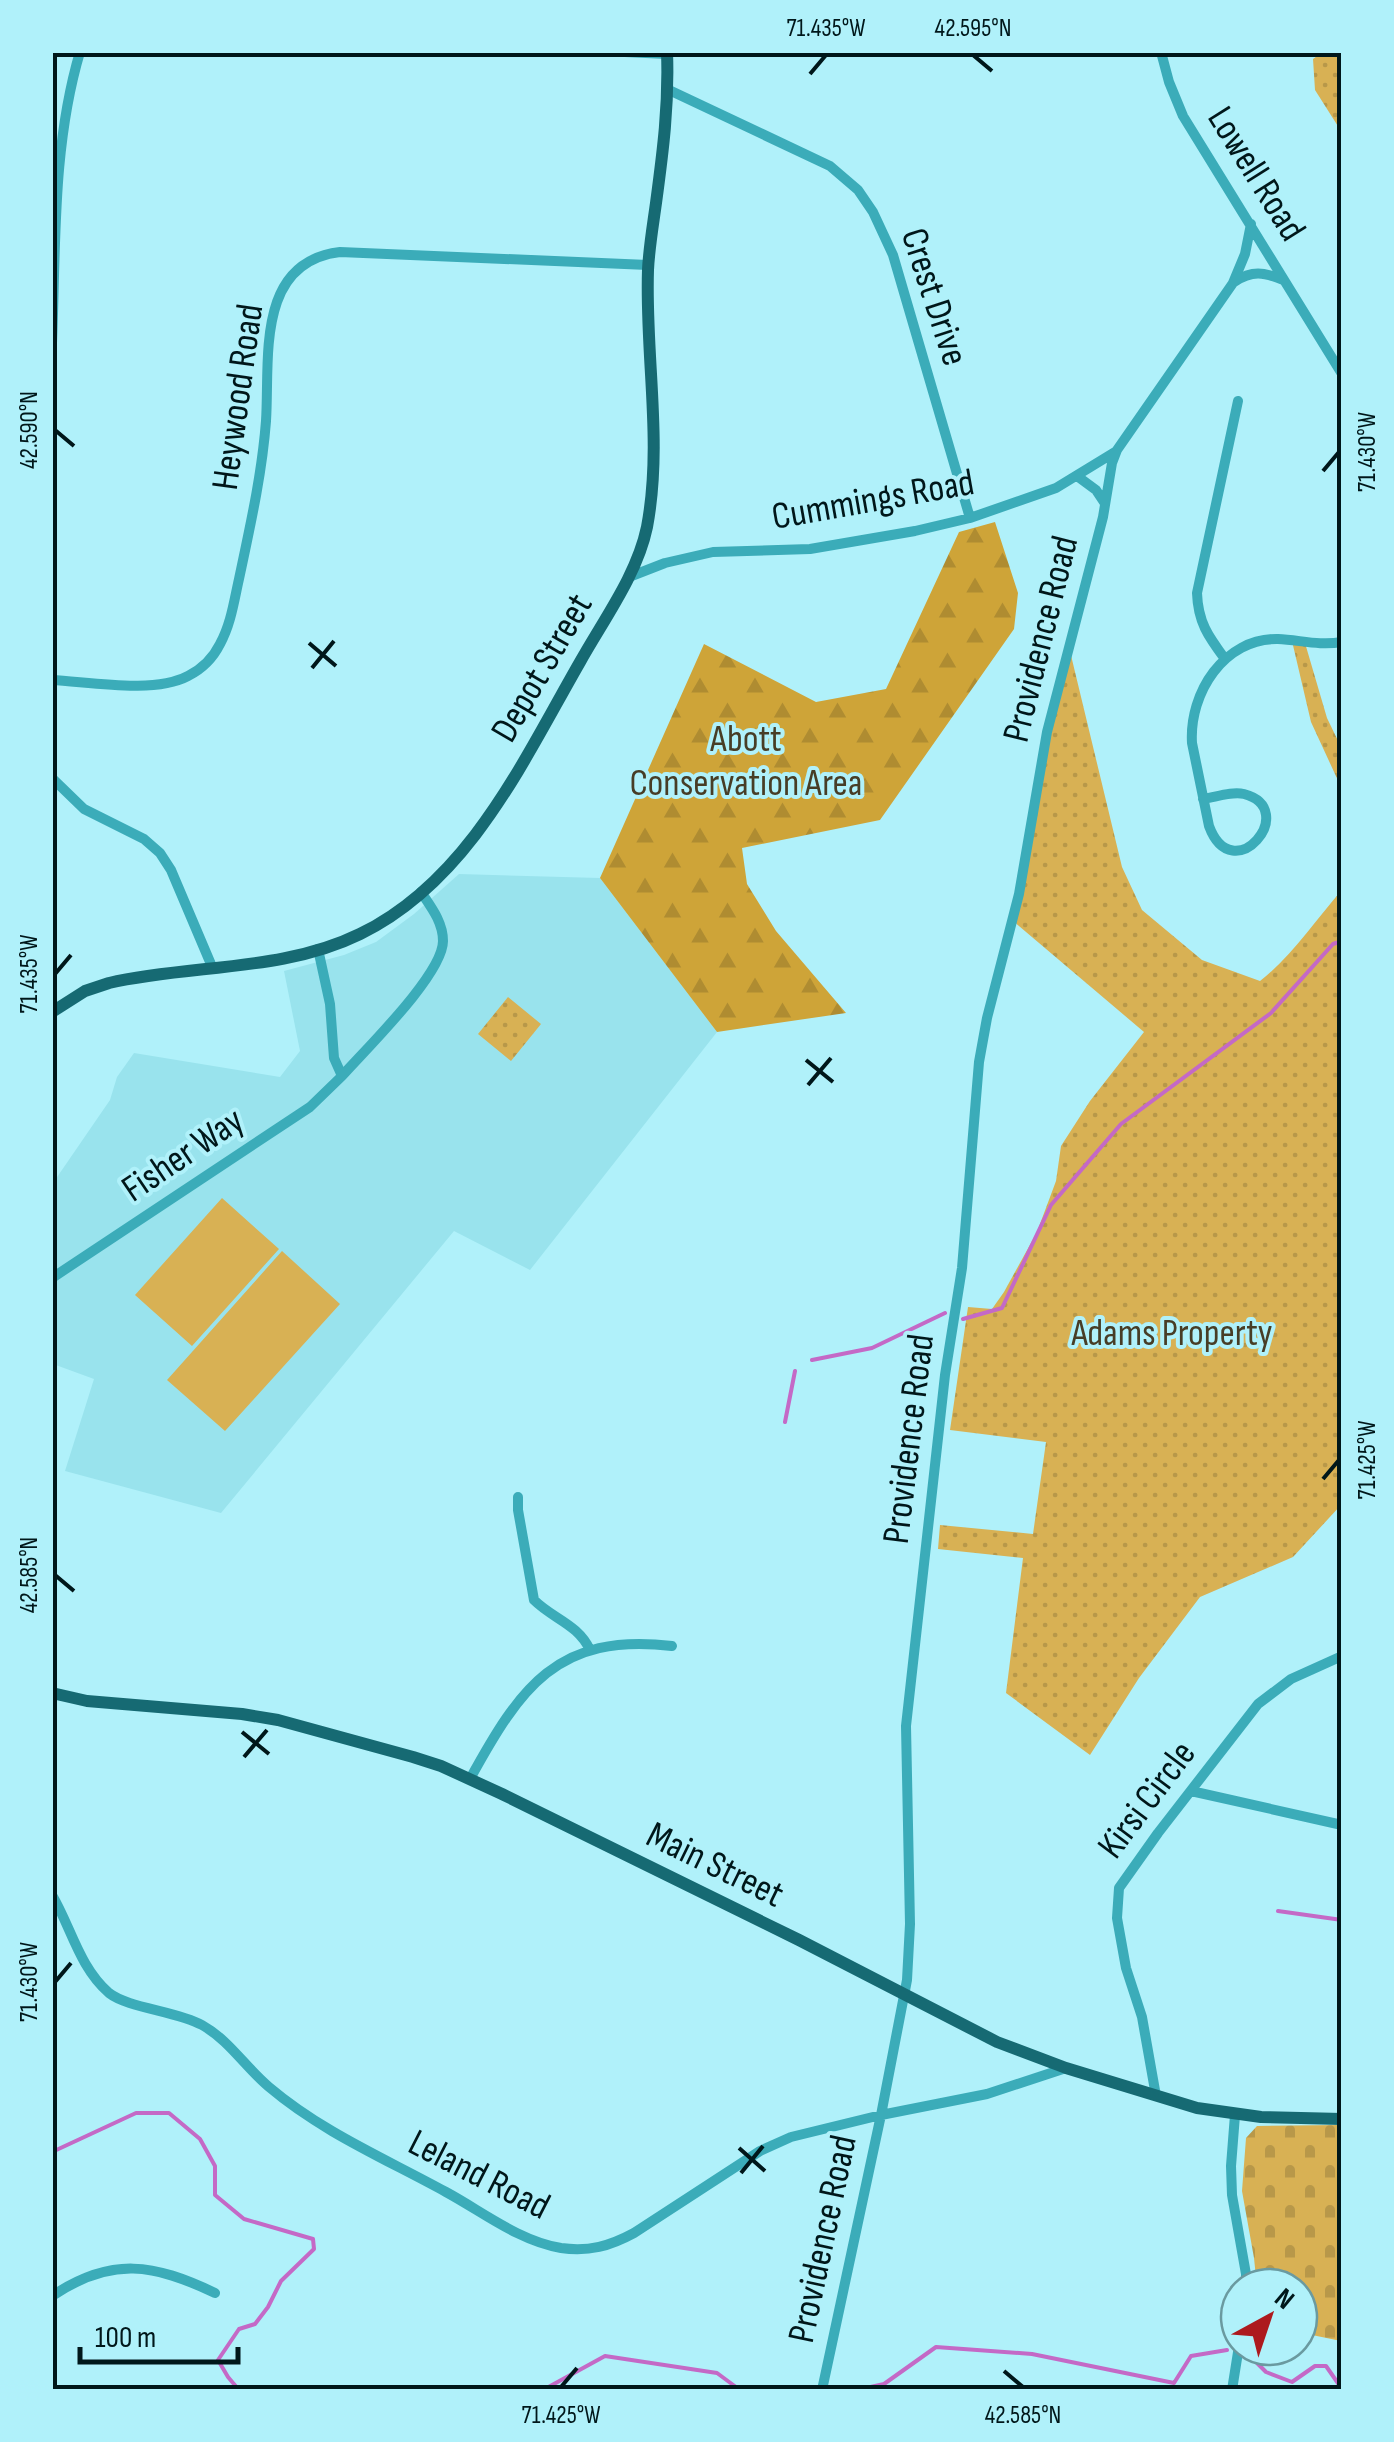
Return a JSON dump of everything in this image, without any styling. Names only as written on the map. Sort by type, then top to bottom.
[{"type":"main road","name":"Depot Street","points":[[52,1012],[100,985],[318,949],[370,928],[421,892],[462,852],[508,786],[628,577],[646,530],[653,484],[654,422],[647,327],[648,265],[669,90],[667,53]]},
{"type":"main road","name":"Main Street","points":[[52,1694],[278,1720],[413,1757],[470,1778],[997,2042],[1066,2068],[1197,2108],[1236,2115],[1342,2119]]},
{"type":"street","points":[[52,344],[62,146],[80,52]]},
{"type":"street","points":[[625,52],[667,53]]},
{"type":"street","name":"Lowell Road","points":[[1161,52],[1184,116],[1342,374]]},
{"type":"street","name":"Crest Drive","points":[[669,90],[830,166],[858,190],[893,255],[970,518]]},
{"type":"street","name":"Providence Road","points":[[822,2390],[907,1980],[910,1924],[906,1726],[945,1375],[962,1268],[977,1076],[987,1018],[1019,894],[1047,732],[1112,463],[1234,283],[1251,224]]},
{"type":"street","name":"Heywood Road","points":[[52,680],[166,683],[188,677],[217,650],[231,617],[259,476],[272,321],[283,288],[301,266],[340,252],[648,265]]},
{"type":"street","points":[[1234,283],[1247,274],[1260,272],[1286,281]]},
{"type":"street","points":[[1225,659],[1202,625],[1197,593],[1238,401]]},
{"type":"street","name":"Cummings Road","points":[[628,577],[713,552],[810,549],[970,518],[1044,493],[1118,450]]},
{"type":"street","name":"Providence Road","points":[[1077,476],[1096,490],[1104,502]]},
{"type":"street","points":[[1204,799],[1238,793],[1256,800],[1266,824],[1259,840],[1244,850],[1219,844],[1209,826],[1192,743],[1193,720],[1208,682],[1225,659],[1248,644],[1264,640],[1342,642]]},
{"type":"street","points":[[52,778],[84,809],[144,839],[160,853],[213,968]]},
{"type":"street","name":"Fisher Way","points":[[52,1278],[310,1107],[342,1076],[424,982],[442,950],[444,936],[440,923],[421,892]]},
{"type":"street","points":[[318,949],[330,1004],[334,1058],[342,1076]]},
{"type":"street","points":[[518,1497],[534,1600],[578,1631],[590,1650]]},
{"type":"street","points":[[470,1778],[496,1732],[546,1672],[590,1650],[633,1644],[672,1646]]},
{"type":"street","name":"Kirsi Circle","points":[[1156,2096],[1145,2031],[1126,1968],[1117,1918],[1118,1894],[1125,1878],[1258,1704],[1291,1678],[1342,1656]]},
{"type":"street","points":[[1191,1791],[1342,1825]]},
{"type":"street","name":"Leland Road","points":[[52,1895],[82,1958],[112,1995],[179,2014],[204,2026],[301,2112],[523,2237],[576,2250],[613,2245],[634,2234],[760,2151],[791,2137],[987,2094],[1066,2068]]},
{"type":"street","points":[[1236,2115],[1232,2195],[1245,2267]]},
{"type":"street","points":[[52,2296],[92,2274],[137,2267],[162,2271],[216,2293]]},
{"type":"shaded area","points":[[459,874],[600,878],[717,1032],[530,1270],[454,1231],[221,1513],[65,1471],[94,1379],[53,1364],[53,1183],[110,1100],[117,1077],[134,1053],[280,1077],[300,1051],[284,971],[376,942]]},
{"type":"green space","points":[[1323,52],[1341,53],[1341,131],[1315,90],[1313,59]]},
{"type":"green space","name":"Abott Conservation Area","points":[[995,522],[1018,593],[1014,629],[880,820],[742,848],[747,884],[776,931],[846,1013],[717,1032],[600,878],[704,644],[816,702],[886,689],[959,532]]},
{"type":"green space","points":[[1292,641],[1305,643],[1327,718],[1341,747],[1341,787],[1311,722]]},
{"type":"green space","name":"Adams Property","points":[[1069,647],[1122,867],[1142,910],[1202,960],[1260,981],[1292,950],[1341,891],[1341,1505],[1293,1557],[1200,1597],[1139,1678],[1090,1755],[1006,1693],[1023,1558],[938,1549],[940,1525],[1033,1534],[1046,1442],[950,1430],[968,1307],[992,1309],[1004,1292],[1037,1232],[1056,1181],[1061,1146],[1090,1101],[1144,1032],[1012,920]]},
{"type":"green space","points":[[508,997],[541,1024],[511,1061],[478,1034]]},
{"type":"green space","points":[[222,1198],[279,1249],[192,1346],[135,1295]]},
{"type":"green space","points":[[282,1251],[340,1304],[225,1431],[167,1380]]},
{"type":"green space","points":[[1341,2125],[1341,2341],[1319,2336],[1319,2267],[1255,2267],[1242,2191],[1246,2138],[1257,2126]]},
{"type":"waterway","points":[[963,1319],[1002,1308],[1051,1205],[1121,1124],[1271,1013],[1333,944],[1342,941]]},
{"type":"waterway","points":[[812,1360],[872,1348],[945,1313]]},
{"type":"waterway","points":[[785,1422],[795,1371]]},
{"type":"waterway","points":[[1278,1911],[1342,1920]]},
{"type":"waterway","points":[[52,2152],[136,2113],[169,2113],[200,2139],[215,2166],[215,2195],[244,2219],[313,2239],[314,2249],[281,2281],[255,2324],[239,2329],[218,2360],[239,2390]]},
{"type":"waterway","points":[[857,2390],[884,2384],[936,2347],[1032,2354],[1174,2383],[1191,2356],[1219,2351]]},
{"type":"waterway","points":[[543,2390],[605,2356],[717,2373],[740,2390]]},
{"type":"waterway","points":[[1319,2366],[1326,2366],[1342,2389]]},
{"type":"waterway","points":[[1261,2367],[1292,2382],[1314,2367]]}]
